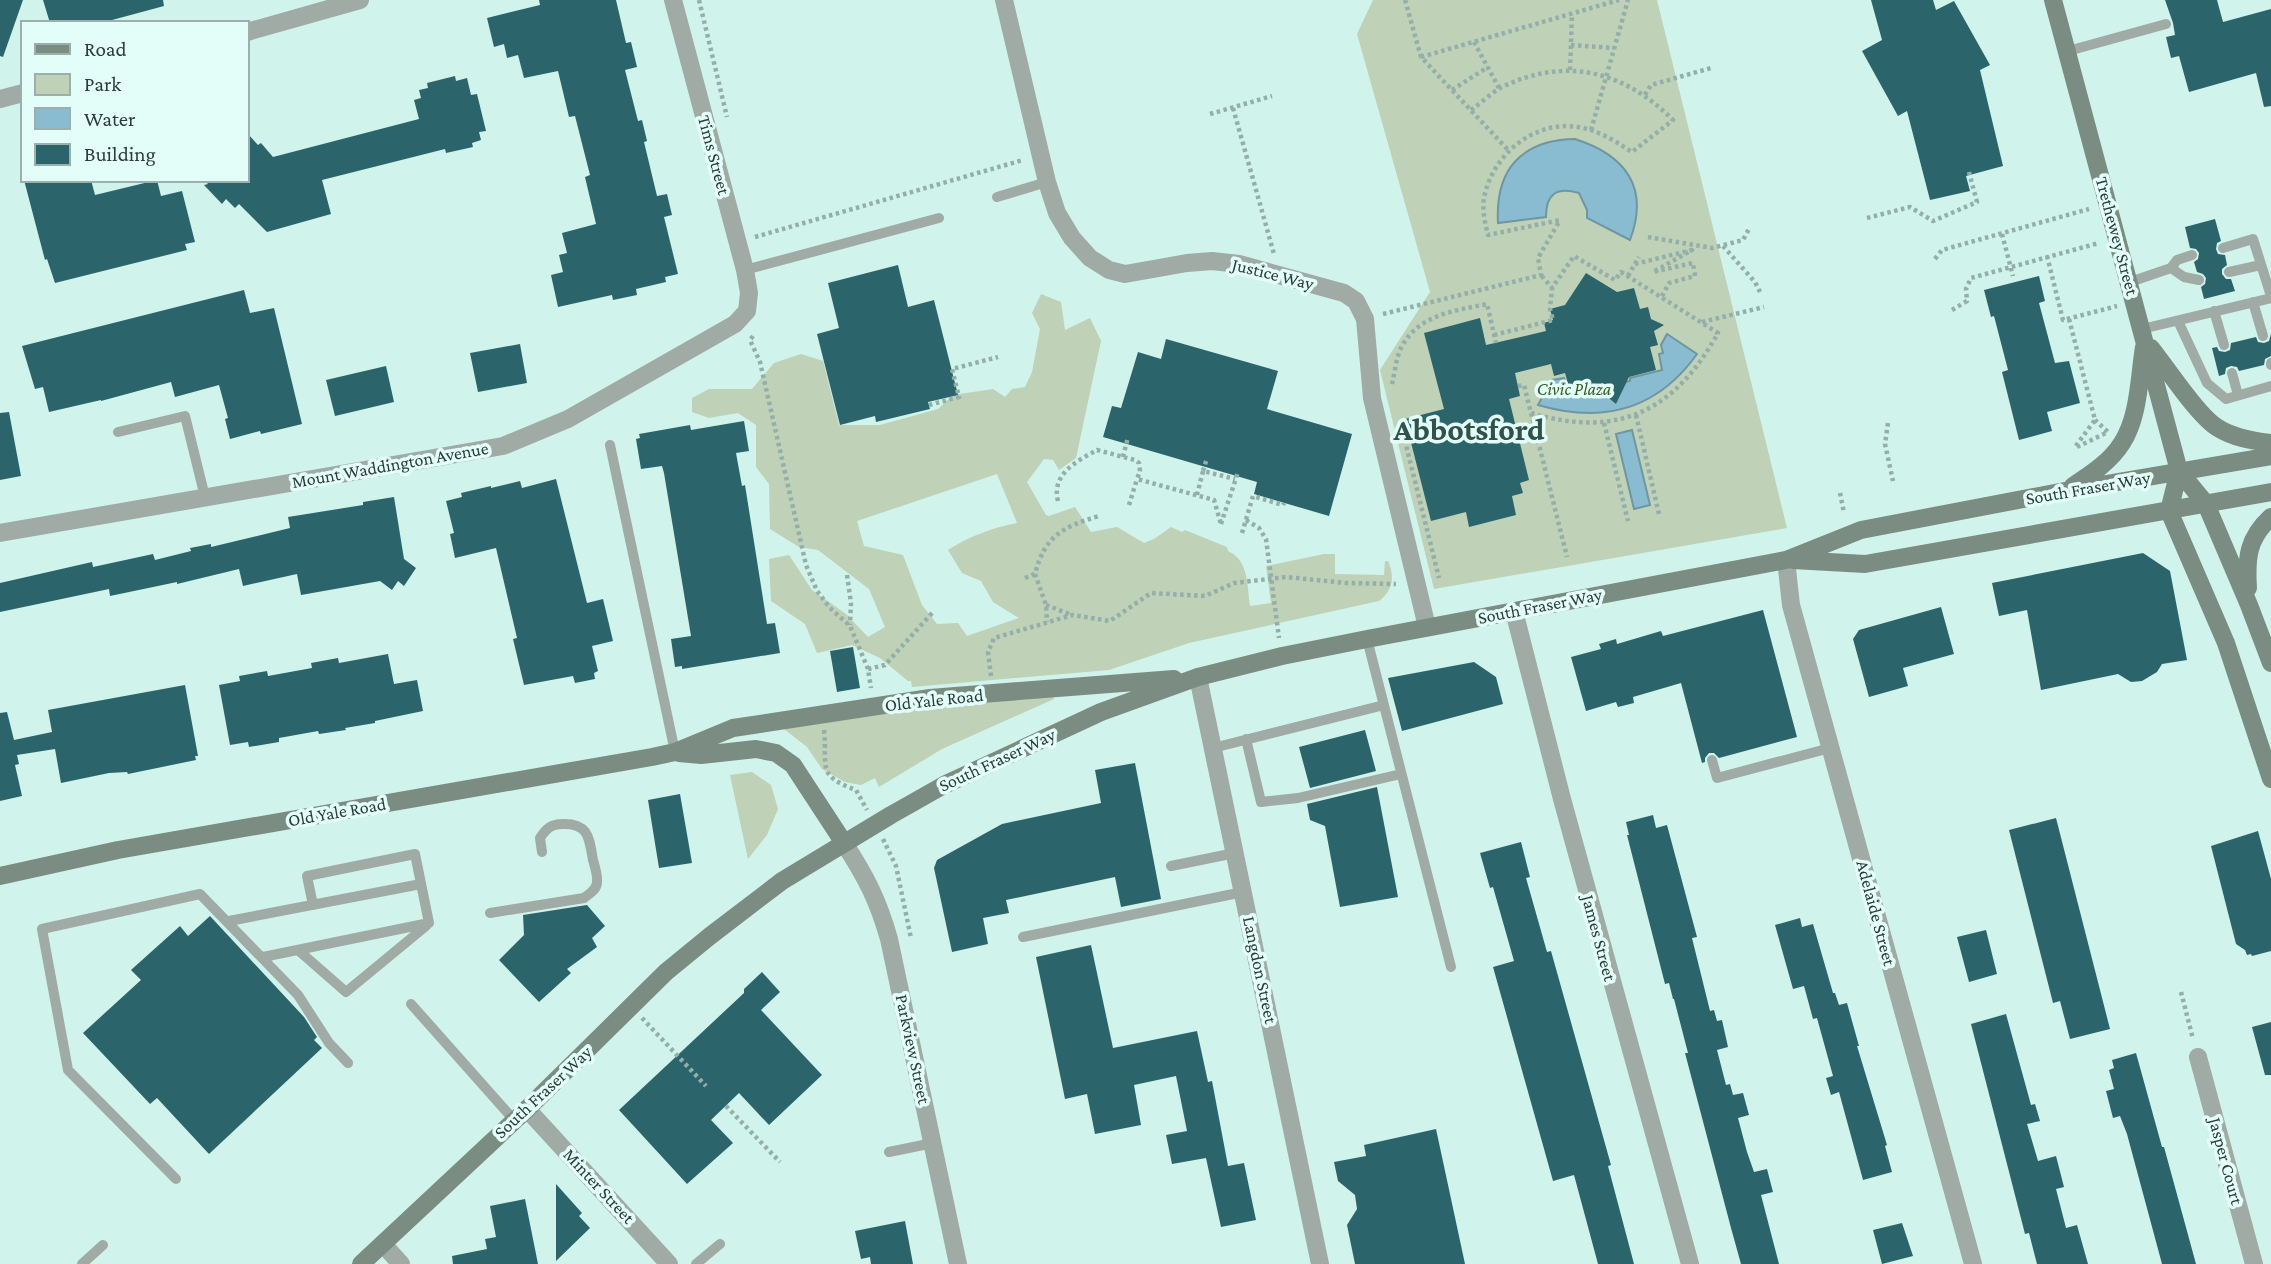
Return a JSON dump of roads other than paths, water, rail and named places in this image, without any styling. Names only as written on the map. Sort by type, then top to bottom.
[{"type":"main road","name":"Trethewey Street","points":[[2053,0],[2179,471],[2206,504],[2271,663]]},
{"type":"main road","points":[[2144,335],[2203,416],[2216,427],[2237,437],[2271,443]]},
{"type":"main road","points":[[2065,491],[2106,463],[2123,442],[2135,405],[2144,335]]},
{"type":"main road","name":"South Fraser Way","points":[[361,1264],[666,972],[782,881],[944,785],[1101,712],[1198,677],[1282,656],[1786,560],[1861,530],[2065,491],[2271,456]]},
{"type":"main road","name":"Trethewey Street","points":[[2169,511],[2179,471]]},
{"type":"main road","name":"South Fraser Way","points":[[1786,560],[1865,565],[2271,492]]},
{"type":"main road","points":[[2169,511],[2226,643],[2271,779]]},
{"type":"main road","points":[[2249,605],[2246,565],[2249,548],[2258,531],[2271,517]]},
{"type":"main road","name":"Old Yale Road","points":[[0,876],[118,850],[675,752],[733,728],[917,700],[1198,677]]},
{"type":"main road","name":"Old Yale Road","points":[[675,752],[701,755],[756,749],[776,753],[793,765],[844,843]]},
{"type":"street","points":[[248,32],[360,0]]},
{"type":"street","name":"Tims Street","points":[[673,0],[745,270],[749,293],[747,311]]},
{"type":"street","name":"Justice Way","points":[[1004,0],[1040,155],[1057,213],[1072,239],[1090,258],[1110,270],[1125,274],[1187,263],[1212,261],[1239,264],[1345,293],[1356,301],[1365,318],[1372,398],[1427,627]]},
{"type":"street","points":[[0,99],[21,94]]},
{"type":"street","name":"Mount Waddington Avenue","points":[[0,533],[503,446],[568,419],[735,324],[747,311]]},
{"type":"street","name":"Adelaide Street","points":[[1786,560],[1791,605],[1973,1264]]},
{"type":"street","name":"James Street","points":[[1514,611],[1574,847],[1690,1264]]},
{"type":"street","name":"Langdon Street","points":[[1198,677],[1320,1264]]},
{"type":"street","name":"Parkview Street","points":[[844,843],[866,877],[879,905],[889,939],[958,1264]]},
{"type":"street","name":"Jasper Court","points":[[2198,1057],[2254,1264]]},
{"type":"street","name":"Minter Street","points":[[520,1114],[669,1264]]},
{"type":"street","points":[[383,1244],[401,1264]]},
{"type":"lane","points":[[2068,51],[2166,24]]},
{"type":"lane","points":[[997,198],[1047,182]]},
{"type":"lane","points":[[745,270],[939,218]]},
{"type":"lane","points":[[2144,335],[2178,321],[2271,297],[2253,239],[2223,248]]},
{"type":"lane","points":[[2130,282],[2171,268],[2177,260],[2192,255]]},
{"type":"lane","points":[[2229,272],[2261,265]]},
{"type":"lane","points":[[2171,268],[2184,277],[2199,280]]},
{"type":"lane","points":[[2253,302],[2263,336]]},
{"type":"lane","points":[[2214,312],[2224,345]]},
{"type":"lane","points":[[2178,321],[2207,383],[2226,399],[2271,386]]},
{"type":"lane","points":[[2232,373],[2238,395]]},
{"type":"lane","points":[[118,432],[185,416],[205,497]]},
{"type":"lane","points":[[610,445],[675,752]]},
{"type":"lane","points":[[1367,639],[1451,967]]},
{"type":"lane","points":[[1213,748],[1384,705]]},
{"type":"lane","points":[[1246,739],[1261,802],[1298,798],[1401,774]]},
{"type":"lane","points":[[1712,760],[1717,778],[1830,748]]},
{"type":"lane","points":[[490,913],[584,898],[594,891],[597,882],[589,838],[582,828],[573,824],[556,824],[546,829],[540,838],[542,852]]},
{"type":"lane","points":[[1171,866],[1235,853]]},
{"type":"lane","points":[[313,905],[307,876],[415,854],[429,923]]},
{"type":"lane","points":[[229,921],[421,884]]},
{"type":"lane","points":[[1023,937],[1243,892]]},
{"type":"lane","points":[[176,1179],[68,1070],[42,929],[200,894],[298,995],[329,1043],[348,1063]]},
{"type":"lane","points":[[298,950],[346,992],[429,923]]},
{"type":"lane","points":[[263,957],[429,923]]},
{"type":"lane","points":[[411,1004],[520,1114]]},
{"type":"lane","points":[[889,1152],[933,1143]]},
{"type":"lane","points":[[696,1264],[720,1244]]},
{"type":"lane","points":[[82,1264],[103,1245]]},
{"type":"water","points":[[1575,139],[1608,154],[1629,176],[1635,189],[1637,204],[1630,240],[1587,218],[1587,210],[1579,193],[1571,191],[1559,192],[1551,197],[1546,217],[1498,223],[1501,188],[1515,162],[1540,145]]},
{"type":"water","points":[[1667,334],[1697,354],[1681,373],[1646,400],[1627,408],[1585,413],[1538,405],[1552,380],[1564,378],[1568,394],[1630,381],[1630,378],[1662,370],[1659,354],[1663,353],[1661,345]]},
{"type":"water","points":[[1632,430],[1650,505],[1634,509],[1616,434]]},
{"type":"district","name":"Abbotsford","points":[[1469,429]]},
{"type":"park label","name":"Civic Plaza","points":[[1574,389]]}]
